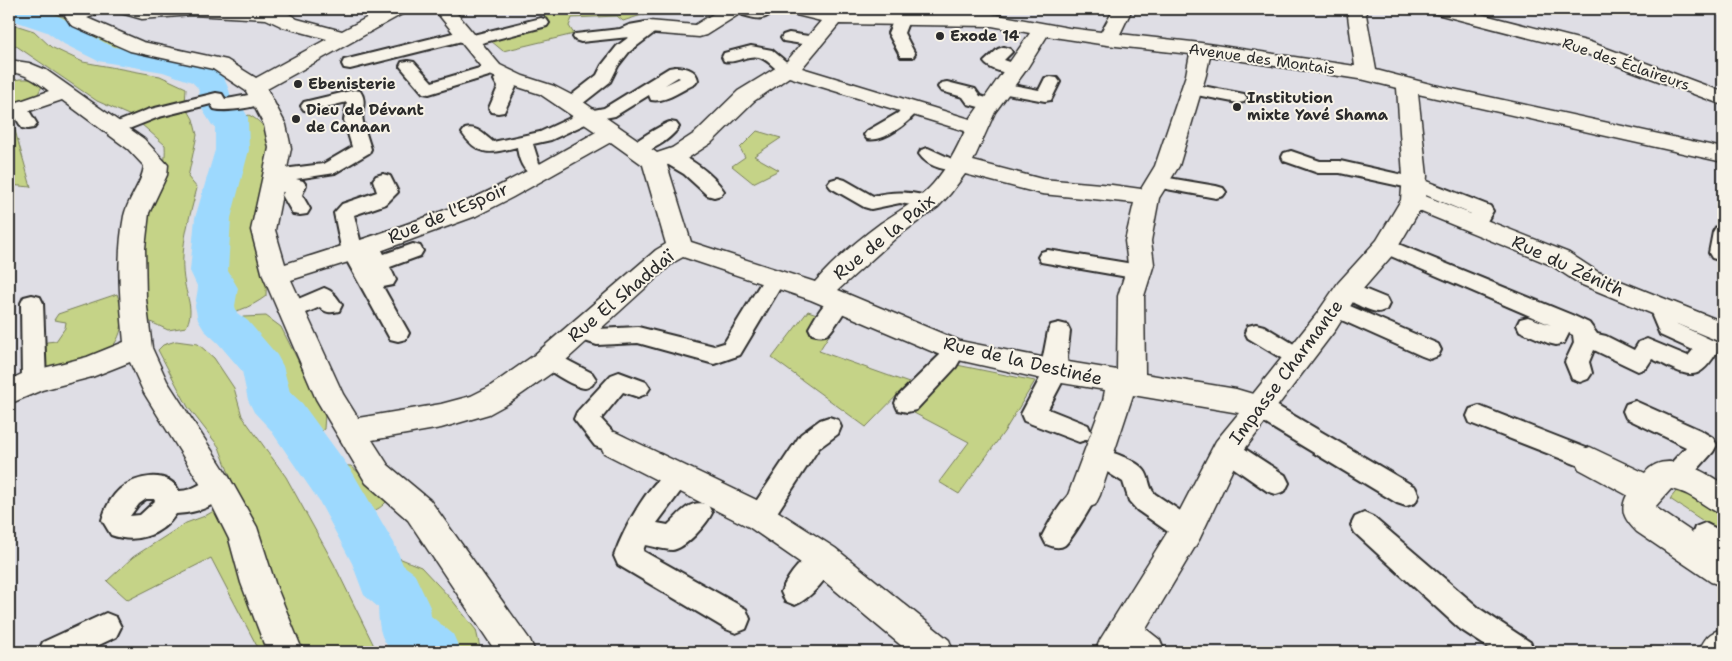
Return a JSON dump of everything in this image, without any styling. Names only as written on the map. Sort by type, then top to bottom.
[{"type":"street","points":[[93,9],[75,16],[78,21],[137,47],[220,64],[258,92],[275,125],[280,148],[263,230],[276,276],[331,400],[377,474],[419,510],[517,652]]},
{"type":"street","points":[[128,9],[134,12],[149,14],[186,9],[239,13],[252,12],[284,18],[290,23],[336,35],[341,39]]},
{"type":"street","points":[[258,92],[341,39],[398,9]]},
{"type":"street","name":"Avenue des Montais","points":[[795,9],[834,18],[901,20],[988,14],[1042,29],[1107,39],[1201,49],[1366,74],[1407,85],[1723,156]]},
{"type":"street","points":[[1107,39],[1122,9]]},
{"type":"street","points":[[1356,9],[1366,74]]},
{"type":"street","name":"Rue des Éclaireurs","points":[[1440,9],[1583,46],[1723,99]]},
{"type":"street","points":[[447,10],[497,78],[547,90],[653,156],[680,153],[703,138],[746,96],[764,83],[788,70],[834,18]]},
{"type":"street","points":[[652,27],[699,31],[741,10]]},
{"type":"street","name":"Rue de la Paix","points":[[830,297],[833,278],[889,230],[929,202],[942,190],[960,165],[1003,79],[1042,29]]},
{"type":"street","points":[[1084,495],[1126,382],[1131,296],[1141,264],[1138,241],[1152,190],[1167,166],[1192,89],[1201,49]]},
{"type":"street","points":[[9,66],[22,67],[39,74],[136,144],[156,165],[155,175],[137,213],[132,248],[133,299],[138,348],[154,385],[218,486],[245,536],[258,583],[285,652]]},
{"type":"street","points":[[788,70],[977,128]]},
{"type":"street","points":[[1407,85],[1413,191]]},
{"type":"street","points":[[19,115],[65,92]]},
{"type":"street","name":"Rue de l'Espoir","points":[[276,276],[371,261],[612,132]]},
{"type":"street","name":"Rue El Shaddaï","points":[[351,431],[441,416],[479,406],[499,395],[548,359],[665,256],[680,247],[653,156]]},
{"type":"street","points":[[960,165],[1016,182],[1054,188],[1122,192],[1152,190]]},
{"type":"street","name":"Rue du Zénith","points":[[1413,191],[1475,225],[1560,259],[1589,278],[1723,333]]},
{"type":"street","name":"Impasse Charmante","points":[[1128,646],[1228,450],[1342,299],[1386,246],[1413,191]]},
{"type":"street","name":"Rue de la Destinée","points":[[680,247],[830,297],[955,350],[1056,371],[1236,400],[1260,408]]},
{"type":"street","points":[[9,393],[34,381],[92,366],[138,348]]},
{"type":"street","points":[[615,444],[760,517],[823,559],[936,652]]},
{"type":"street","points":[[1590,460],[1649,491]]},
{"type":"street","points":[[1723,501],[1688,478],[1676,475],[1662,475],[1639,504],[1639,513],[1723,571]]},
{"type":"street","points":[[1717,652],[1723,645]]},
{"type":"lane","points":[[741,10],[760,15],[766,9]]},
{"type":"lane","points":[[901,20],[896,33],[907,54]]},
{"type":"lane","points":[[350,64],[467,38],[499,39],[541,24]]},
{"type":"lane","points":[[581,37],[623,34],[635,28],[652,27]]},
{"type":"lane","points":[[471,133],[489,148],[545,136],[580,110],[623,49],[652,27]]},
{"type":"lane","points":[[788,38],[815,41]]},
{"type":"lane","points":[[730,57],[751,51],[766,53],[788,70]]},
{"type":"lane","points":[[408,66],[424,91],[497,78],[507,87],[498,108]]},
{"type":"lane","points":[[580,110],[610,112],[675,72],[682,72],[690,77],[689,80],[657,96]]},
{"type":"lane","points":[[946,87],[969,93],[974,100],[1003,79],[1045,96],[1051,82]]},
{"type":"lane","points":[[1192,89],[1238,98]]},
{"type":"lane","points":[[116,129],[141,116],[172,107],[216,98],[220,105],[250,102],[258,92]]},
{"type":"lane","points":[[274,181],[328,169],[362,149],[353,120],[356,103],[354,95],[310,106]]},
{"type":"lane","points":[[873,135],[904,117],[911,108]]},
{"type":"lane","points":[[670,127],[650,142],[653,156],[691,170],[714,191]]},
{"type":"lane","points":[[526,148],[530,166],[540,172]]},
{"type":"lane","points":[[928,154],[948,165],[960,165]]},
{"type":"lane","points":[[1291,158],[1318,167],[1340,167],[1413,191]]},
{"type":"lane","points":[[382,180],[388,192],[386,195],[378,200],[350,208],[344,213],[371,261],[398,333]]},
{"type":"lane","points":[[274,181],[296,185],[292,195],[300,209]]},
{"type":"lane","points":[[838,184],[871,203],[896,196],[910,197],[929,202]]},
{"type":"lane","points":[[1152,190],[1216,192]]},
{"type":"lane","points":[[1719,253],[1723,232]]},
{"type":"lane","points":[[1386,246],[1581,329],[1586,335],[1585,343],[1576,362],[1580,374]]},
{"type":"lane","points":[[371,261],[413,252]]},
{"type":"lane","points":[[1048,257],[1139,272]]},
{"type":"lane","points":[[581,331],[597,337],[638,335],[714,354],[732,348],[775,278]]},
{"type":"lane","points":[[292,312],[324,296],[331,305]]},
{"type":"lane","points":[[820,328],[830,297]]},
{"type":"lane","points":[[1342,299],[1378,304]]},
{"type":"lane","points":[[1342,299],[1430,350]]},
{"type":"lane","points":[[32,303],[34,381]]},
{"type":"lane","points":[[1598,342],[1638,362],[1646,348],[1692,367],[1708,348],[1668,329],[1663,316],[1666,310]]},
{"type":"lane","points":[[1528,325],[1556,337],[1564,321]]},
{"type":"lane","points":[[1059,331],[1055,357],[1056,371],[1034,414],[1079,432]]},
{"type":"lane","points":[[1256,332],[1299,358]]},
{"type":"lane","points":[[907,403],[948,360],[955,350]]},
{"type":"lane","points":[[548,359],[584,379]]},
{"type":"lane","points":[[615,444],[604,439],[586,419],[619,381],[638,388]]},
{"type":"lane","points":[[1260,408],[1406,495]]},
{"type":"lane","points":[[1635,411],[1691,436],[1704,445],[1682,468],[1688,478]]},
{"type":"lane","points":[[1479,416],[1590,460]]},
{"type":"lane","points":[[760,517],[810,441],[829,427]]},
{"type":"lane","points":[[1228,450],[1276,483]]},
{"type":"lane","points":[[1098,458],[1113,463],[1134,476],[1138,493],[1146,502],[1187,530]]},
{"type":"lane","points":[[679,476],[654,505],[630,545],[628,556],[736,619]]},
{"type":"lane","points":[[169,503],[193,502],[218,486]]},
{"type":"lane","points":[[1056,536],[1084,495]]},
{"type":"lane","points":[[638,532],[673,538],[699,513]]},
{"type":"lane","points":[[1364,525],[1470,619],[1520,652]]},
{"type":"lane","points":[[795,592],[823,559]]},
{"type":"lane","points":[[53,652],[106,627]]},
{"type":"green space","points":[[9,9],[50,9],[58,15],[69,19],[88,18],[92,21],[88,32],[95,36],[112,39],[143,52],[142,58],[122,61],[92,54],[74,45],[51,28],[9,14]]},
{"type":"green space","points":[[537,9],[653,9],[650,10],[651,12],[623,21],[617,16],[572,18],[569,26],[574,34],[503,51],[485,36],[541,20],[545,16]]},
{"type":"green space","points":[[9,23],[34,31],[51,47],[83,62],[160,76],[186,88],[185,105],[193,119],[197,135],[188,177],[197,188],[188,224],[183,260],[183,273],[190,311],[186,327],[168,330],[144,319],[143,243],[147,219],[162,174],[165,145],[133,117],[97,101],[9,41]]},
{"type":"green space","points":[[37,79],[42,86],[36,98],[9,108],[9,81]]},
{"type":"green space","points":[[249,115],[263,126],[270,151],[266,296],[240,310],[227,313],[212,313],[205,277],[208,240],[226,166],[232,127],[234,121]]},
{"type":"green space","points":[[12,120],[31,187],[9,185],[9,121]]},
{"type":"green space","points":[[757,131],[781,138],[754,156],[779,170],[753,183],[732,166],[745,157],[740,148]]},
{"type":"green space","points":[[117,294],[122,314],[122,323],[120,332],[111,348],[93,359],[47,369],[38,361],[38,349],[47,342],[56,341],[65,328],[66,322],[54,320],[58,314]]},
{"type":"green space","points":[[808,311],[838,321],[819,351],[909,383],[866,427],[772,358]]},
{"type":"green space","points":[[266,316],[281,327],[325,414],[324,429],[305,444],[291,443],[283,425],[278,402],[262,387],[227,329],[243,317]]},
{"type":"green space","points":[[176,341],[198,344],[214,358],[234,388],[242,416],[286,477],[334,564],[377,652],[260,652],[211,558],[128,600],[107,581],[133,557],[186,523],[205,516],[238,497],[219,447],[188,407],[158,350],[163,345]]},
{"type":"green space","points":[[957,365],[1035,381],[1004,432],[959,494],[939,482],[969,442],[912,412]]},
{"type":"green space","points":[[330,465],[351,466],[382,493],[386,502],[378,509],[369,512],[351,507],[319,480]]},
{"type":"green space","points":[[1682,484],[1723,512],[1723,534],[1670,499]]},
{"type":"green space","points":[[399,558],[421,567],[452,600],[476,630],[481,652],[433,652],[417,633],[385,580],[383,571],[387,562]]},
{"type":"waterway","points":[[9,10],[57,26],[74,38],[109,55],[168,64],[203,75],[213,86],[218,109],[224,118],[232,117],[232,150],[213,218],[209,271],[218,288],[215,306],[218,320],[233,332],[262,366],[270,400],[286,416],[336,487],[376,559],[382,579],[396,590],[404,607],[405,628],[434,652]]},
{"type":"place","name":"Exode 14","points":[[940,36]]},
{"type":"place","name":"Ebenisterie","points":[[298,84]]},
{"type":"place","name":"Institution mixte Yavé Shama","points":[[1237,107]]},
{"type":"place","name":"Dieu de Dévant de Canaan","points":[[296,119]]}]
